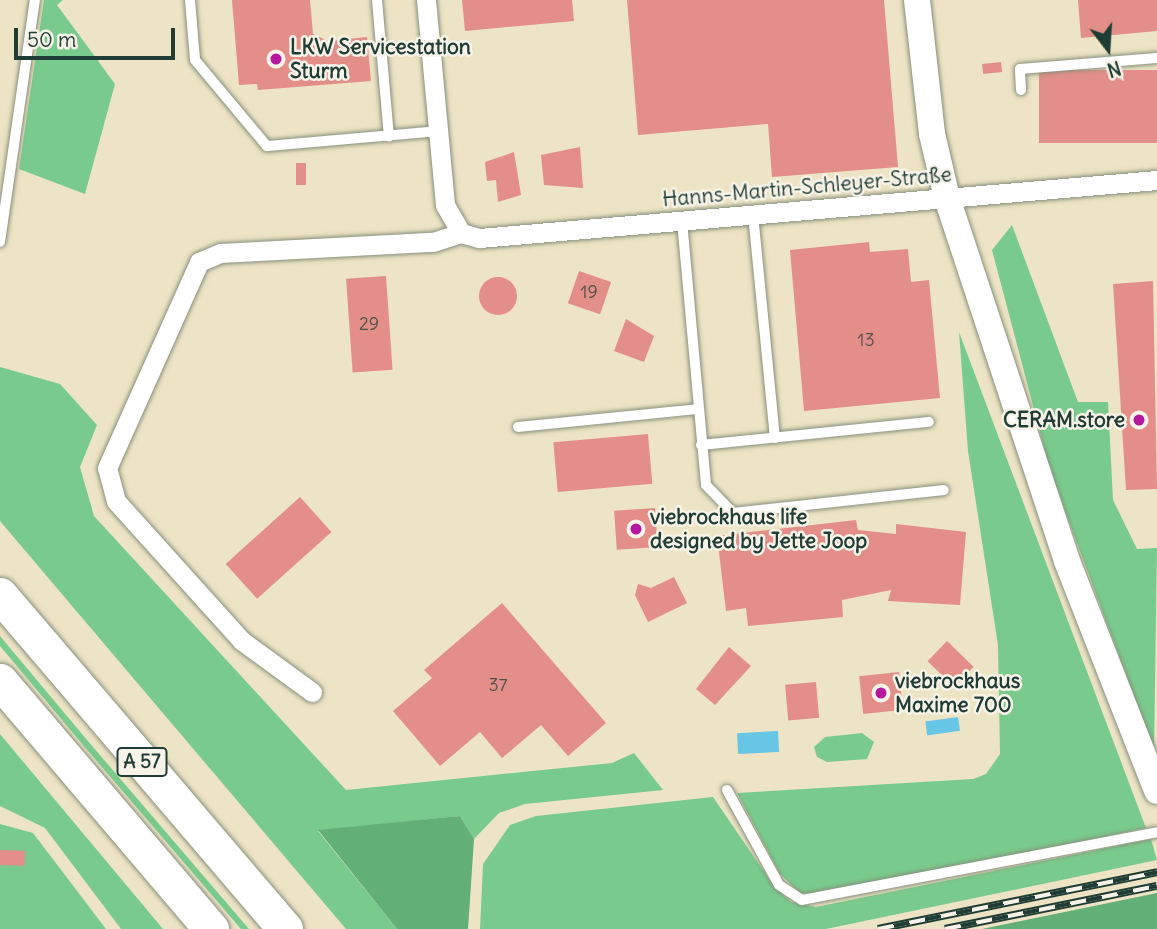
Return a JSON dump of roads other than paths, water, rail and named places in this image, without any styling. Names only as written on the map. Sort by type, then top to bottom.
[{"type":"highway","name":"A 57","points":[[0,595],[285,929]]},
{"type":"highway","name":"A 57","points":[[0,681],[211,929]]},
{"type":"street","points":[[426,0],[445,205],[461,233]]},
{"type":"street","points":[[917,0],[932,134],[947,198],[1062,549],[1156,789]]},
{"type":"street","name":"Hanns-Martin-Schleyer-Straße","points":[[312,692],[242,641],[116,501],[107,468],[199,262],[220,253],[433,242],[461,233],[479,238],[1157,180]]},
{"type":"lane","points":[[0,242],[35,0]]},
{"type":"lane","points":[[190,0],[195,60],[267,146],[437,131]]},
{"type":"lane","points":[[377,0],[389,136]]},
{"type":"lane","points":[[1021,90],[1020,69],[1157,58]]},
{"type":"lane","points":[[753,214],[775,438]]},
{"type":"lane","points":[[682,220],[697,409],[706,485],[733,513],[944,490]]},
{"type":"lane","points":[[518,427],[697,409]]},
{"type":"lane","points":[[701,445],[929,422]]},
{"type":"lane","points":[[727,790],[779,885],[802,900],[1157,832]]},
{"type":"water","points":[[958,717],[960,731],[927,735],[925,722]]},
{"type":"water","points":[[778,731],[779,752],[738,754],[737,733]]},
{"type":"railway","points":[[878,929],[1157,872]]},
{"type":"railway","points":[[945,929],[1157,886]]},
{"type":"place","name":"LKW Servicestation Sturm","points":[[276,59]]},
{"type":"place","name":"CERAM.store","points":[[1139,420]]},
{"type":"place","name":"viebrockhaus life designed by Jette Joop","points":[[636,529]]},
{"type":"place","name":"viebrockhaus Maxime 700","points":[[881,693]]}]
